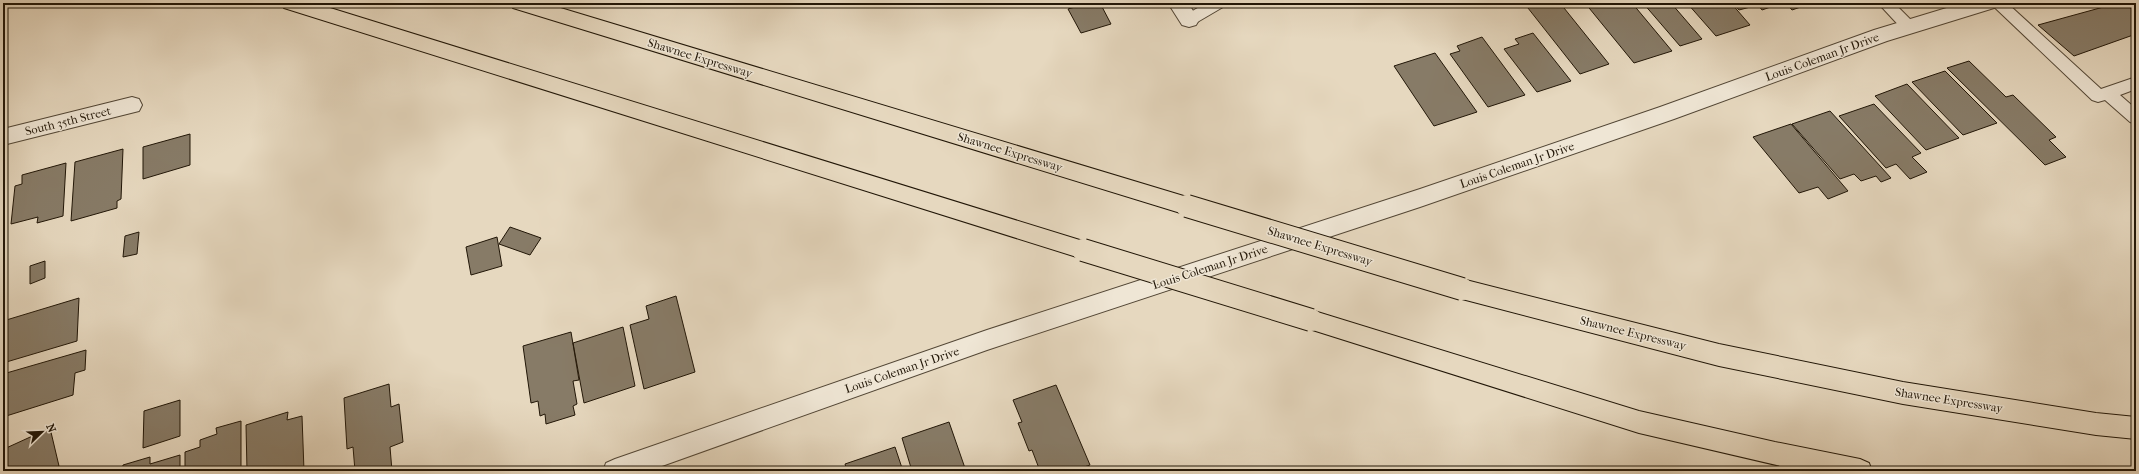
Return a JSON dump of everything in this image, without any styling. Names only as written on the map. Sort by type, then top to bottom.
[{"type":"highway","points":[[291,3],[1639,422],[1775,454],[1860,471]]},
{"type":"highway","name":"Shawnee Expressway","points":[[520,3],[1462,289],[1750,361],[1903,393],[2096,424],[2136,428]]},
{"type":"street","points":[[1178,3],[1189,20]]},
{"type":"street","name":"Louis Coleman Jr Drive","points":[[614,471],[988,340],[1420,198],[1909,27],[1987,3]]},
{"type":"street","name":"South 35th Street","points":[[3,137],[132,105]]},
{"type":"lane","points":[[1189,20],[1218,3]]},
{"type":"lane","points":[[1885,3],[1909,27]]},
{"type":"lane","points":[[1997,3],[2098,96],[2136,83]]},
{"type":"lane","points":[[2108,92],[2136,118]]},
{"type":"building","points":[[1089,3],[1100,3],[1111,24],[1081,33],[1068,9]]},
{"type":"building","points":[[1524,3],[1560,3],[1609,64],[1580,74]]},
{"type":"building","points":[[1585,3],[1632,3],[1672,51],[1634,63]]},
{"type":"building","points":[[1643,3],[1671,3],[1702,39],[1680,46]]},
{"type":"building","points":[[1687,3],[1731,3],[1750,25],[1716,36]]},
{"type":"building","points":[[1733,3],[1779,4],[1762,10],[1758,5],[1739,10]]},
{"type":"building","points":[[1786,3],[1812,3],[1792,10]]},
{"type":"building","points":[[2118,3],[2136,10],[2136,34],[2074,56],[2038,25]]},
{"type":"building","points":[[1533,33],[1571,81],[1537,92],[1504,49],[1519,44],[1515,39]]},
{"type":"building","points":[[1482,37],[1525,95],[1488,107],[1450,54],[1460,51],[1457,46]]},
{"type":"building","points":[[1435,53],[1477,112],[1434,126],[1394,66]]},
{"type":"building","points":[[1969,61],[2006,97],[2013,95],[2056,137],[2049,140],[2066,157],[2045,165],[1947,68]]},
{"type":"building","points":[[1945,71],[1997,123],[1963,135],[1912,82]]},
{"type":"building","points":[[1907,84],[1959,138],[1926,150],[1875,96]]},
{"type":"building","points":[[1874,104],[1921,153],[1912,157],[1927,172],[1910,179],[1896,164],[1886,168],[1839,116]]},
{"type":"building","points":[[1830,111],[1891,178],[1881,182],[1876,176],[1861,181],[1854,174],[1840,179],[1792,124]]},
{"type":"building","points":[[1791,124],[1848,191],[1828,199],[1818,187],[1799,193],[1753,137]]},
{"type":"building","points":[[190,134],[190,165],[143,179],[143,147]]},
{"type":"building","points":[[123,149],[121,199],[117,201],[117,208],[71,221],[75,162]]},
{"type":"building","points":[[66,163],[63,216],[37,223],[38,217],[11,224],[15,186],[22,184],[22,175]]},
{"type":"building","points":[[510,227],[541,238],[530,255],[499,244]]},
{"type":"building","points":[[139,232],[137,254],[123,257],[125,236]]},
{"type":"building","points":[[497,237],[502,266],[471,275],[466,247]]},
{"type":"building","points":[[45,261],[45,278],[30,284],[30,266]]},
{"type":"building","points":[[676,296],[695,372],[644,389],[630,325],[649,319],[646,306]]},
{"type":"building","points":[[79,298],[77,341],[3,363],[3,321]]},
{"type":"building","points":[[623,327],[635,386],[584,403],[573,343]]},
{"type":"building","points":[[571,332],[579,380],[573,381],[577,404],[573,406],[575,415],[546,424],[545,414],[540,416],[538,401],[531,403],[523,346]]},
{"type":"building","points":[[86,350],[85,370],[75,373],[73,395],[3,417],[3,374]]},
{"type":"building","points":[[389,384],[391,407],[399,404],[403,442],[390,447],[392,471],[355,471],[353,447],[347,449],[344,398]]},
{"type":"building","points":[[1056,385],[1090,465],[1084,467],[1086,471],[1040,471],[1032,450],[1029,451],[1018,423],[1022,422],[1013,400]]},
{"type":"building","points":[[180,400],[180,436],[143,448],[144,411]]},
{"type":"building","points":[[288,412],[287,420],[302,416],[304,471],[247,471],[246,425]]},
{"type":"building","points":[[241,421],[241,471],[185,471],[185,452],[200,447],[200,440],[217,434],[216,428]]},
{"type":"building","points":[[949,422],[966,471],[912,471],[902,438]]},
{"type":"building","points":[[50,428],[59,466],[49,471],[9,471],[4,449]]},
{"type":"building","points":[[895,447],[903,471],[847,471],[845,464]]},
{"type":"building","points":[[180,455],[180,471],[122,471],[123,465],[150,457],[150,464]]}]
